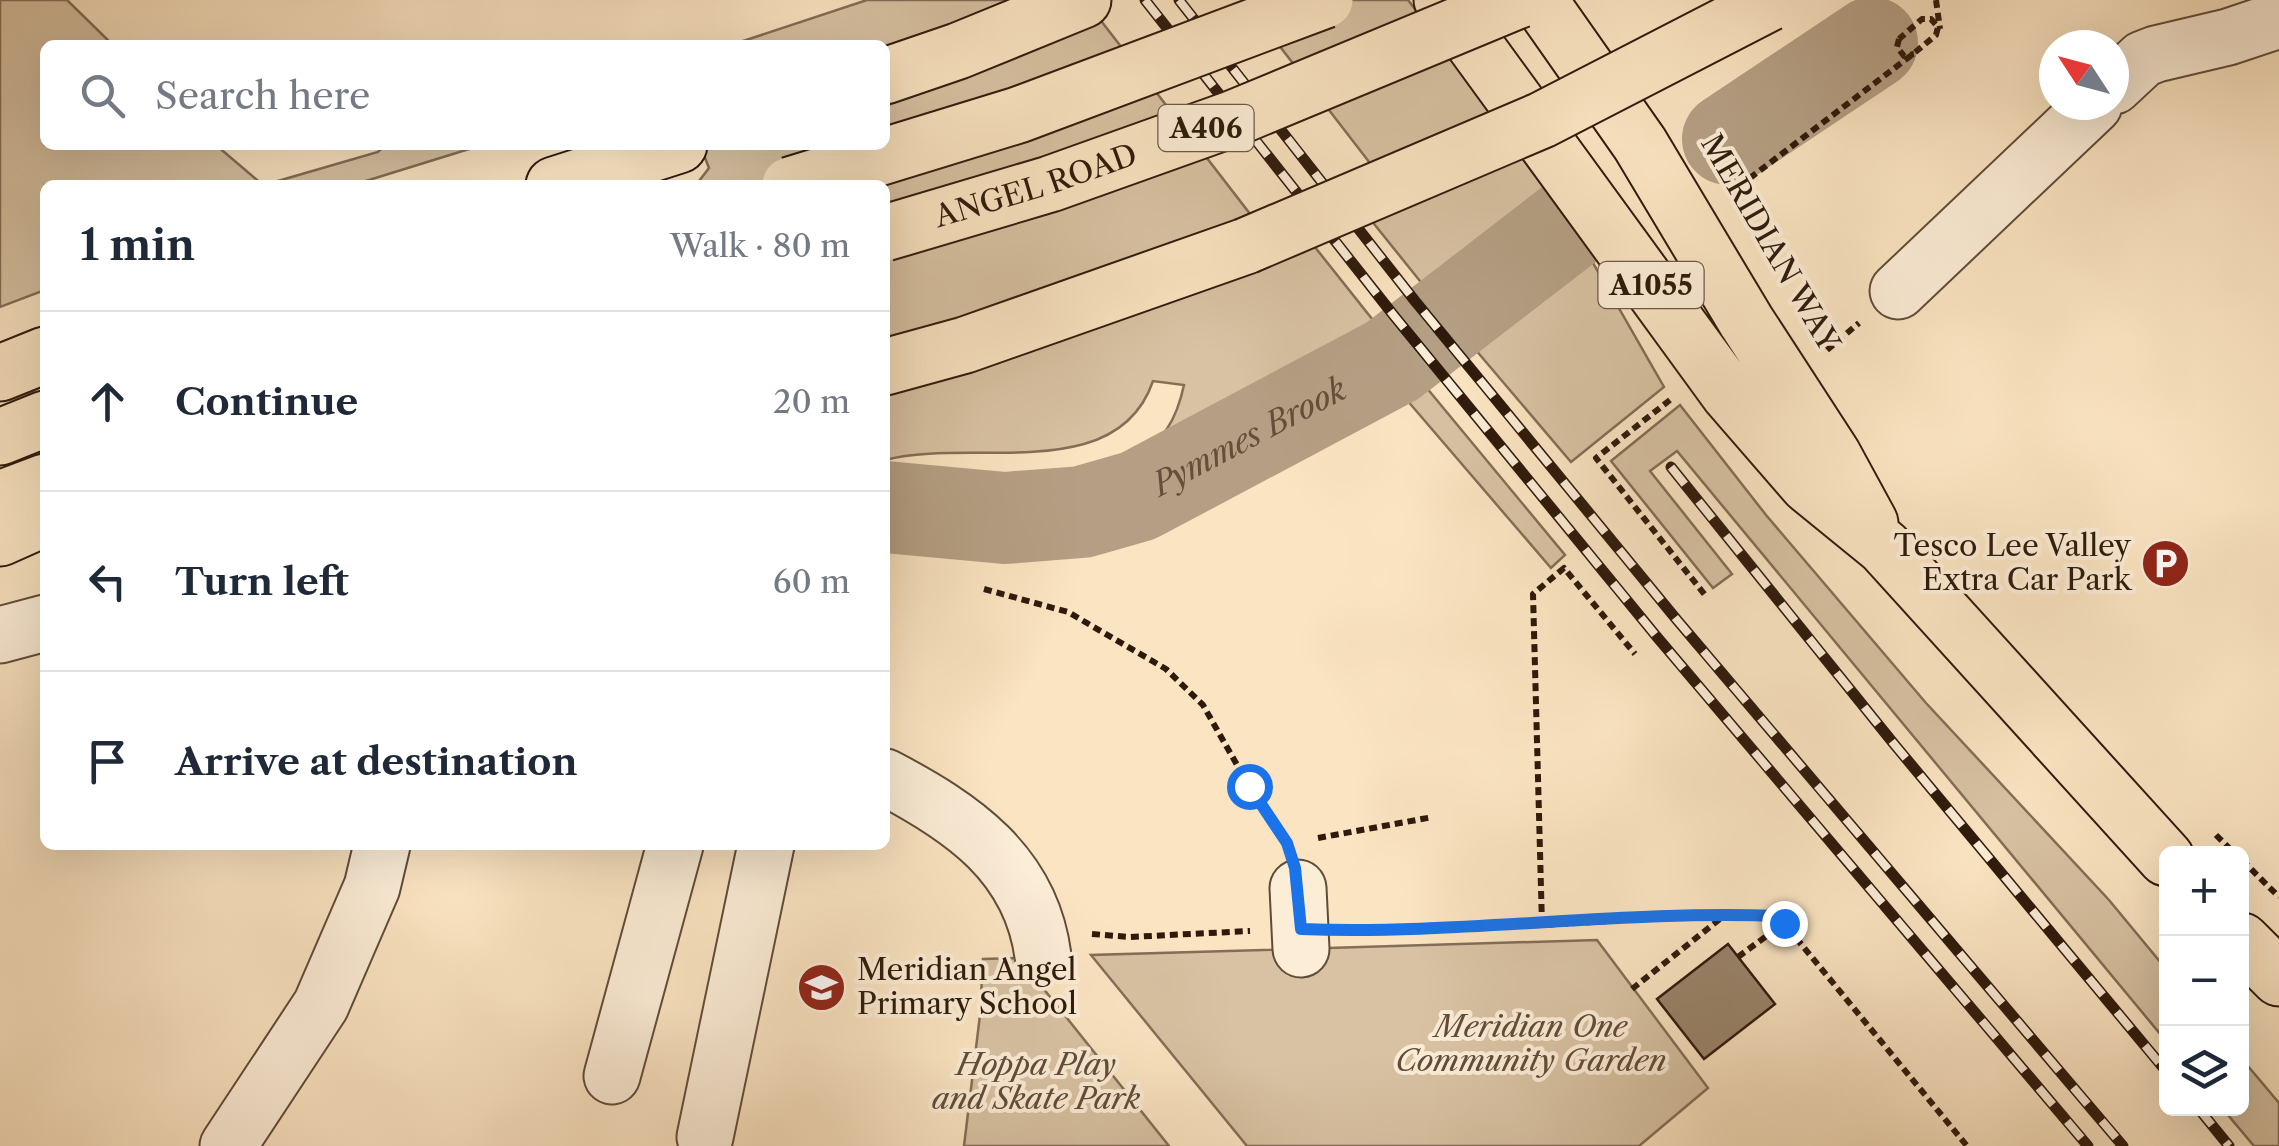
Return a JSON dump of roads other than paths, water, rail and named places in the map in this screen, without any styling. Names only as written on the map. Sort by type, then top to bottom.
[{"type":"main road","points":[[890,74],[1083,0]]},
{"type":"main road","name":"A406","points":[[806,180],[1018,114],[1325,0]]},
{"type":"main road","name":"A1055","points":[[1442,0],[1710,368],[1808,485],[1884,547],[2187,842]]},
{"type":"main road","name":"ANGEL ROAD","points":[[890,232],[1050,184],[1232,118],[1519,0]]},
{"type":"main road","name":"A1055","points":[[1540,0],[1640,144],[1746,321],[1833,455],[1884,547]]},
{"type":"main road","points":[[890,366],[965,345],[1280,232],[1542,120],[1775,1]]},
{"type":"main road","points":[[570,180],[664,150]]},
{"type":"main road","points":[[0,372],[40,357]]},
{"type":"main road","points":[[0,438],[40,421]]},
{"type":"main road","points":[[0,499],[40,484]]},
{"type":"main road","points":[[0,538],[40,520]]},
{"type":"main road","points":[[2249,948],[2279,978]]},
{"type":"street","points":[[2129,72],[2143,59],[2156,54],[2279,20]]},
{"type":"street","points":[[1898,291],[2078,120]]},
{"type":"street","points":[[0,635],[40,624]]},
{"type":"street","points":[[890,780],[945,811],[1004,862],[1042,943]]},
{"type":"street","points":[[228,1146],[321,1005],[372,888],[381,850]]},
{"type":"street","points":[[612,1076],[674,850]]},
{"type":"street","points":[[705,1138],[765,850]]},
{"type":"waterway","name":"Pymmes Brook","points":[[1728,139],[1872,43]]},
{"type":"waterway","name":"Pymmes Brook","points":[[890,507],[1005,518],[1082,512],[1138,496],[1392,361],[1567,226]]},
{"type":"railway","points":[[1145,0],[1395,317],[1657,637],[2088,1146]]},
{"type":"railway","points":[[1179,0],[1415,301],[1677,620],[2123,1146]]},
{"type":"railway","points":[[1671,467],[1894,744],[2159,1063]]},
{"type":"railway","points":[[2205,1116],[2229,1146]]},
{"type":"place","name":"Tesco Lee Valley Extra Car Park","points":[[2166,563]]},
{"type":"place","name":"Meridian Angel Primary School","points":[[822,987]]},
{"type":"park label","name":"Meridian One Community Garden","points":[[1531,1044]]},
{"type":"park label","name":"Hoppa Play and Skate Park","points":[[1036,1082]]}]
